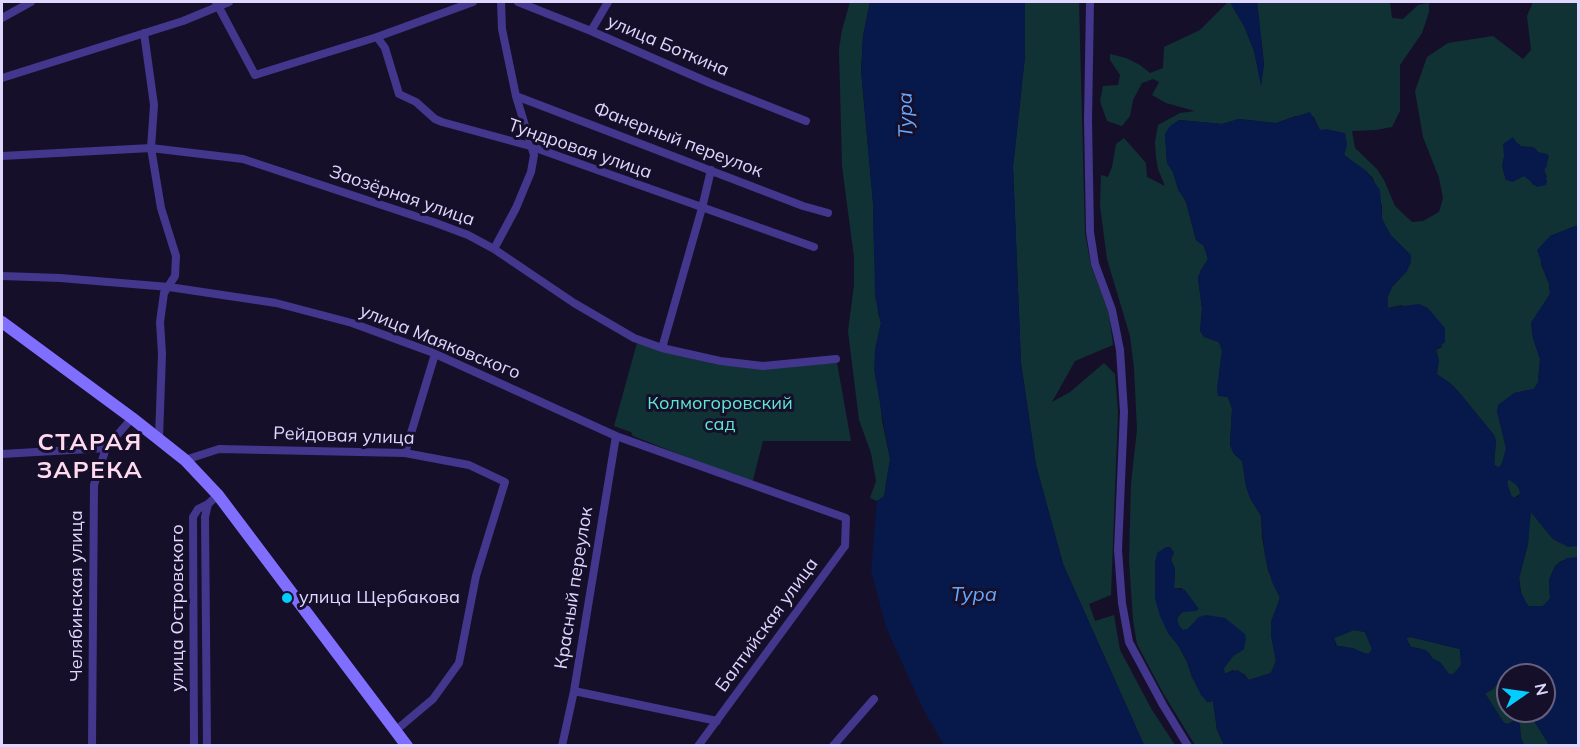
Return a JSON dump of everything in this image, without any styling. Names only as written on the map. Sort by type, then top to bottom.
[{"type":"street","points":[[2,18],[31,2]]},
{"type":"street","points":[[2,78],[183,21],[217,4],[229,2]]},
{"type":"street","points":[[217,4],[255,75],[377,37],[473,2]]},
{"type":"street","points":[[494,249],[516,208],[531,172],[534,155],[516,96],[502,29],[501,2]]},
{"type":"street","name":"улица Боткина","points":[[518,2],[806,121]]},
{"type":"street","points":[[591,31],[608,2]]},
{"type":"street","points":[[1090,2],[1088,120],[1090,232],[1095,264],[1112,310],[1120,350],[1124,412],[1118,550],[1122,603],[1129,642],[1188,746]]},
{"type":"street","points":[[144,33],[154,105],[151,148],[161,208],[176,256],[175,276],[162,303],[160,322],[162,354],[159,438]]},
{"type":"street","name":"Тундровая улица","points":[[377,37],[384,48],[399,94],[416,102],[435,119],[450,126],[530,146],[814,247]]},
{"type":"street","name":"Фанерный переулок","points":[[516,96],[803,206],[828,213]]},
{"type":"street","name":"Заозёрная улица","points":[[2,156],[151,148],[243,159],[436,223],[468,236],[494,249],[574,303],[634,338],[662,348],[720,362],[763,366],[836,359]]},
{"type":"street","points":[[662,348],[711,170]]},
{"type":"street","name":"улица Маяковского","points":[[2,276],[169,286],[276,303],[352,323],[435,354],[616,436],[846,518]]},
{"type":"street","points":[[2,322],[159,438],[185,460],[218,495],[407,746]]},
{"type":"street","points":[[405,453],[435,354]]},
{"type":"street","points":[[2,453],[106,448],[132,418]]},
{"type":"street","name":"Красный переулок","points":[[562,746],[574,691],[616,436]]},
{"type":"street","name":"Челябинская улица","points":[[92,746],[94,485],[106,448]]},
{"type":"street","name":"Рейдовая улица","points":[[185,460],[219,449],[405,453],[469,465],[505,482],[476,576],[459,663],[433,699],[395,731]]},
{"type":"street","points":[[208,504],[218,495]]},
{"type":"street","name":"улица Островского","points":[[194,746],[193,517],[198,509],[208,504]]},
{"type":"street","name":"улица Островского","points":[[207,746],[205,517],[208,504]]},
{"type":"street","name":"Балтийская улица","points":[[698,746],[846,546],[846,518]]},
{"type":"street","points":[[574,691],[717,721]]},
{"type":"street","points":[[833,746],[874,699]]},
{"type":"green space","points":[[850,2],[870,2],[863,36],[861,70],[873,203],[878,313],[881,323],[875,350],[882,421],[890,459],[884,497],[877,501],[870,498],[876,481],[871,453],[859,420],[848,331],[854,285],[854,257],[842,166],[839,49]]},
{"type":"green space","points":[[1025,2],[1079,2],[1085,233],[1091,266],[1109,313],[1113,345],[1075,361],[1052,402],[1070,392],[1104,363],[1115,374],[1118,412],[1111,595],[1089,604],[1095,621],[1114,615],[1120,650],[1152,710],[1175,745],[1144,745],[1063,564],[1036,465],[1021,363],[1013,167],[1025,56]]},
{"type":"green space","points":[[1228,2],[1232,2],[1254,51],[1261,84],[1264,64],[1257,2],[1390,2],[1392,18],[1403,19],[1418,5],[1429,3],[1429,12],[1422,33],[1400,65],[1400,111],[1392,127],[1352,131],[1355,148],[1377,169],[1395,206],[1412,222],[1423,221],[1439,212],[1443,198],[1439,178],[1423,137],[1415,91],[1427,57],[1448,43],[1493,36],[1523,59],[1531,50],[1527,16],[1533,2],[1578,2],[1578,225],[1550,236],[1541,264],[1549,284],[1550,294],[1531,323],[1540,359],[1538,382],[1534,389],[1514,393],[1497,411],[1506,448],[1505,458],[1499,468],[1494,465],[1496,441],[1494,435],[1458,391],[1436,374],[1439,361],[1436,350],[1442,347],[1402,305],[1388,308],[1387,297],[1392,287],[1407,271],[1382,219],[1382,206],[1373,178],[1344,155],[1347,144],[1320,131],[1314,117],[1296,116],[1276,123],[1239,119],[1222,124],[1179,120],[1165,134],[1167,163],[1186,202],[1196,240],[1204,246],[1208,259],[1198,278],[1202,309],[1200,331],[1204,337],[1219,342],[1222,351],[1219,374],[1224,397],[1228,397],[1232,409],[1230,445],[1234,454],[1242,461],[1250,498],[1261,516],[1262,538],[1268,570],[1280,598],[1271,622],[1276,661],[1271,673],[1249,680],[1244,674],[1233,670],[1224,674],[1224,668],[1233,656],[1244,649],[1199,617],[1188,629],[1183,630],[1177,619],[1180,614],[1186,610],[1196,611],[1182,588],[1174,588],[1175,569],[1171,560],[1174,552],[1155,562],[1155,598],[1168,633],[1178,645],[1192,677],[1207,702],[1213,701],[1217,730],[1224,745],[1195,745],[1163,693],[1137,644],[1129,560],[1131,483],[1137,430],[1134,368],[1130,336],[1107,259],[1100,206],[1101,175],[1108,177],[1116,144],[1124,138],[1146,163],[1147,177],[1165,186],[1156,157],[1155,142],[1158,125],[1180,113],[1195,111],[1166,103],[1152,95],[1159,82],[1153,79],[1142,83],[1133,100],[1130,116],[1122,126],[1107,121],[1100,101],[1103,86],[1118,85],[1120,75],[1110,60],[1110,54],[1126,58],[1150,73],[1163,68],[1164,47],[1200,30]],"holes":[[[1517,143],[1522,147],[1533,147],[1537,152],[1549,156],[1544,170],[1547,177],[1533,185],[1524,176],[1516,180],[1506,180],[1502,166],[1504,157]]]},
{"type":"green space","name":"Колмогоровский сад","points":[[637,343],[718,365],[763,368],[837,363],[851,441],[763,441],[753,480],[745,480],[633,436],[631,432],[614,426]]},
{"type":"green space","points":[[1509,478],[1516,483],[1520,491],[1520,494],[1514,498],[1507,483]]},
{"type":"green space","points":[[1531,512],[1552,538],[1560,543],[1578,546],[1578,557],[1561,561],[1555,566],[1549,580],[1550,598],[1548,602],[1543,606],[1531,608],[1522,597],[1519,578],[1528,544]]},
{"type":"green space","points":[[1354,630],[1365,632],[1372,649],[1370,653],[1337,646],[1334,638]]},
{"type":"green space","points":[[1406,638],[1460,649],[1459,668],[1453,674],[1449,674],[1429,653],[1411,647]]},
{"type":"green space","points":[[1496,684],[1496,711],[1486,695]]},
{"type":"green space","points":[[1518,723],[1535,723],[1549,745],[1524,745]]},
{"type":"water","name":"Тура","points":[[870,2],[1025,2],[1025,56],[1013,167],[1021,363],[1036,465],[1063,564],[1144,745],[944,745],[923,709],[886,627],[871,571],[877,501],[884,496],[890,459],[874,370],[875,350],[881,323],[875,296],[873,203],[861,70],[863,36]]},
{"type":"water","points":[[1232,2],[1257,2],[1264,64],[1261,86],[1254,51]]},
{"type":"water","points":[[1310,112],[1320,130],[1345,133],[1347,144],[1344,155],[1366,171],[1380,190],[1382,219],[1391,235],[1411,255],[1407,271],[1392,287],[1388,297],[1388,308],[1419,304],[1428,308],[1445,328],[1445,342],[1436,350],[1439,361],[1437,374],[1458,391],[1494,435],[1496,441],[1495,467],[1501,466],[1506,448],[1497,411],[1498,405],[1514,393],[1534,389],[1538,382],[1540,359],[1531,323],[1550,294],[1549,284],[1537,250],[1550,236],[1578,225],[1578,546],[1568,547],[1552,538],[1531,512],[1528,544],[1519,578],[1520,590],[1528,606],[1543,606],[1550,598],[1549,580],[1555,566],[1567,558],[1578,557],[1578,745],[1549,745],[1535,723],[1556,723],[1556,663],[1496,663],[1496,686],[1486,695],[1496,711],[1496,723],[1519,723],[1524,745],[1224,745],[1217,730],[1213,701],[1207,702],[1201,695],[1187,661],[1168,633],[1160,616],[1155,598],[1157,553],[1166,547],[1170,547],[1174,552],[1171,560],[1175,569],[1174,588],[1185,590],[1199,609],[1182,612],[1177,619],[1183,630],[1188,629],[1199,617],[1206,615],[1225,618],[1245,634],[1244,649],[1233,656],[1224,668],[1225,674],[1238,670],[1249,680],[1271,673],[1276,661],[1271,622],[1280,598],[1272,582],[1265,556],[1261,516],[1250,498],[1242,461],[1234,454],[1230,445],[1232,409],[1228,397],[1218,396],[1222,351],[1219,342],[1204,337],[1200,331],[1202,309],[1198,278],[1208,259],[1204,246],[1196,240],[1186,202],[1167,163],[1165,134],[1170,126],[1179,120],[1222,124],[1239,119],[1276,123]],"holes":[[[1508,479],[1519,487],[1520,494],[1513,498],[1507,483]],[[1354,630],[1365,632],[1372,649],[1370,653],[1336,646],[1334,638]],[[1410,637],[1460,649],[1459,668],[1453,674],[1449,674],[1440,662],[1433,659],[1426,650],[1411,647],[1406,639]]]},
{"type":"water","points":[[1513,137],[1519,146],[1533,147],[1538,152],[1548,154],[1547,166],[1544,170],[1546,185],[1537,187],[1524,176],[1513,182],[1506,180],[1502,166],[1503,144]]},
{"type":"place","name":"улица Щербакова","points":[[287,598]]},
{"type":"district","name":"СТАРАЯ ЗАРЕКА","points":[[90,457]]}]
